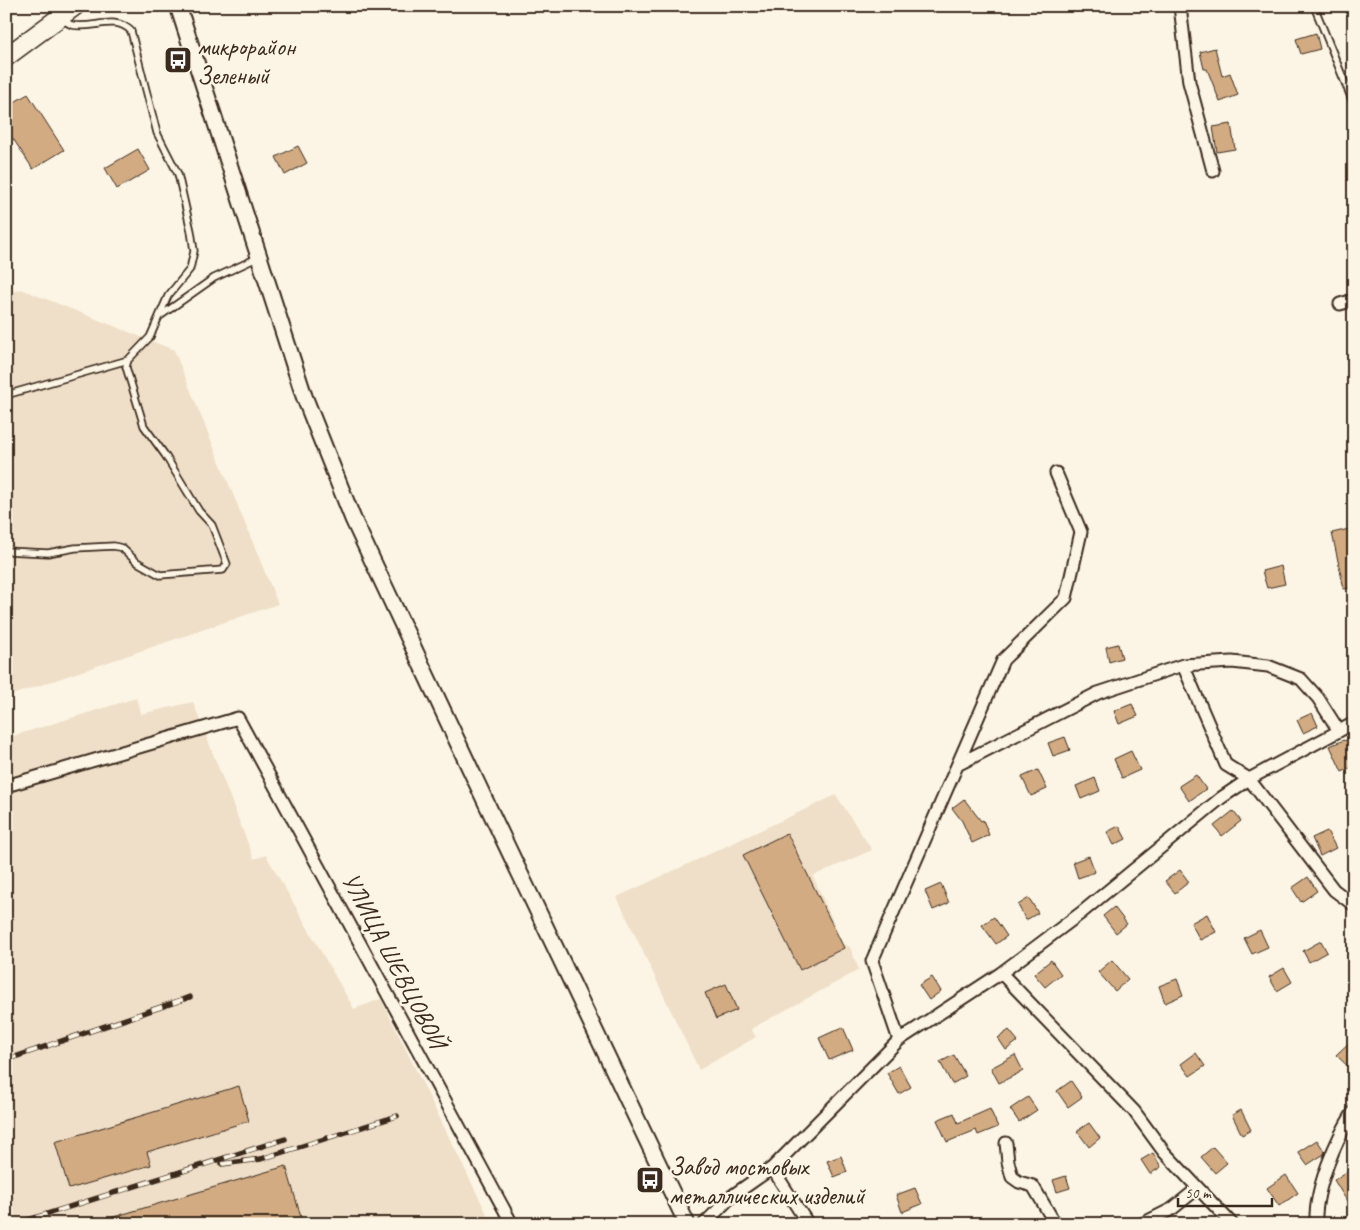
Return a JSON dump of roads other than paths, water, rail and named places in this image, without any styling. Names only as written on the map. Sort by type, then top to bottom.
[{"type":"main road","points":[[6,57],[75,6]]},
{"type":"main road","points":[[178,6],[304,396],[353,519],[687,1224]]},
{"type":"street","points":[[1180,6],[1189,82],[1213,171]]},
{"type":"street","points":[[1340,304],[1354,300]]},
{"type":"street","points":[[899,1040],[872,961],[1003,660],[1066,598],[1081,532],[1056,473]]},
{"type":"street","points":[[958,764],[1098,693],[1183,665],[1232,662],[1268,666],[1301,679],[1318,698],[1339,731]]},
{"type":"street","points":[[1183,665],[1226,765],[1248,779],[1334,890],[1354,905]]},
{"type":"street","name":"УЛИЦА ШЕВЦОВОЙ","points":[[6,786],[238,718],[512,1224]]},
{"type":"street","points":[[704,1224],[732,1196],[772,1168],[899,1040],[1002,973],[1081,913],[1221,798],[1248,779],[1354,723]]},
{"type":"street","points":[[1002,973],[1134,1111],[1164,1152],[1232,1224]]},
{"type":"street","points":[[1316,1224],[1315,1210],[1324,1174],[1347,1121],[1354,1111]]},
{"type":"street","points":[[1006,1144],[1012,1177],[1019,1182],[1033,1186],[1053,1220],[1059,1224]]},
{"type":"street","points":[[772,1168],[808,1224]]},
{"type":"street","points":[[1142,1224],[1172,1210],[1198,1188]]},
{"type":"lane","points":[[1314,6],[1354,105]]},
{"type":"lane","points":[[6,551],[48,553],[75,548],[114,546],[122,548],[137,562],[160,575],[223,570],[227,564],[212,525],[199,511],[165,455],[144,426],[126,367],[128,360],[150,337],[168,296],[190,269],[194,251],[178,174],[157,133],[131,31],[120,23],[84,26],[72,24],[60,18]]},
{"type":"lane","points":[[159,316],[214,278],[259,257]]},
{"type":"lane","points":[[6,395],[128,360]]},
{"type":"railway","points":[[6,1060],[190,997]]},
{"type":"railway","points":[[222,1164],[261,1159],[397,1116]]},
{"type":"railway","points":[[15,1224],[285,1139]]},
{"type":"place","name":"микрорайон Зеленый","points":[[178,60]]},
{"type":"place","name":"Завод мостовых металлических изделий","points":[[650,1180]]}]
